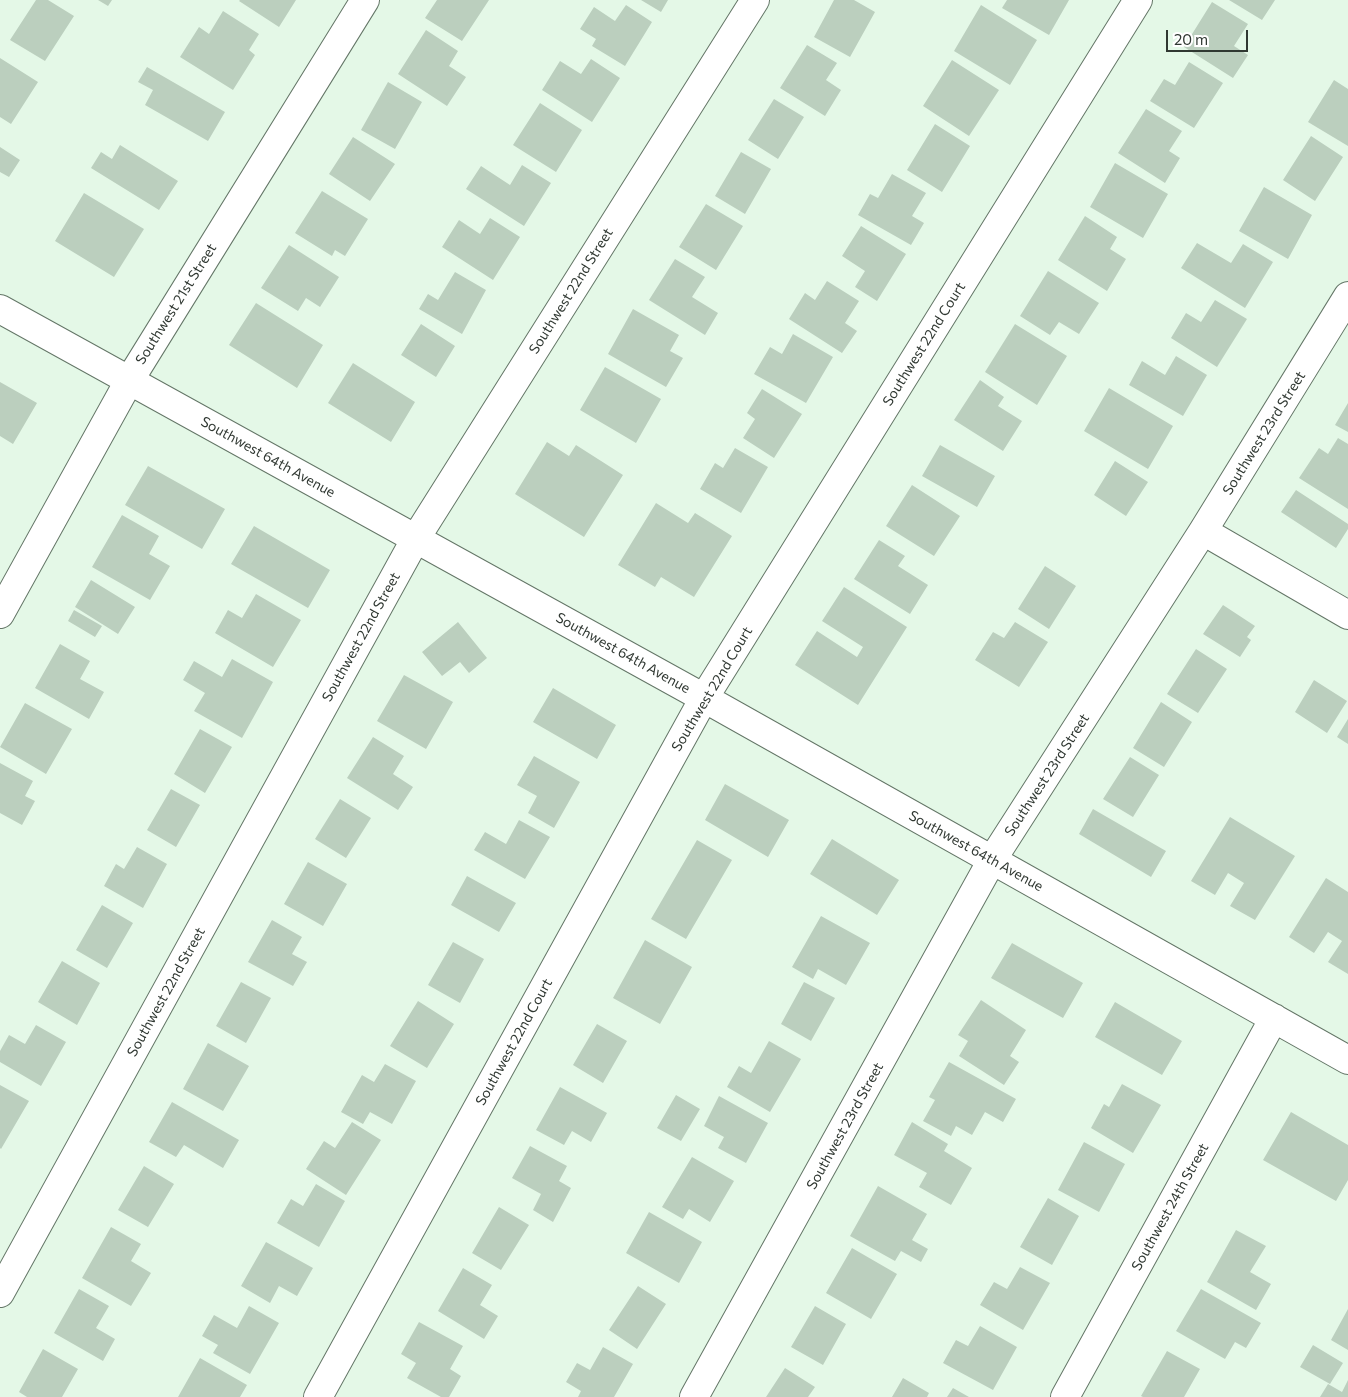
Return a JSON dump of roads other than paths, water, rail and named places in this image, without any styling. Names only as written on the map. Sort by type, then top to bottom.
[{"type":"street","name":"Southwest 21st Street","points":[[0,614],[129,380],[365,0]]},
{"type":"street","name":"Southwest 22nd Street","points":[[0,1293],[416,538],[755,0]]},
{"type":"street","name":"Southwest 22nd Court","points":[[318,1397],[704,698],[1138,0]]},
{"type":"street","name":"Southwest 23rd Street","points":[[694,1397],[992,860],[1203,531],[1348,296]]},
{"type":"street","name":"Southwest 64th Avenue","points":[[0,308],[704,698],[1348,1060]]},
{"type":"street","points":[[1203,531],[1348,615]]},
{"type":"street","name":"Southwest 24th Street","points":[[1065,1397],[1274,1018]]}]
